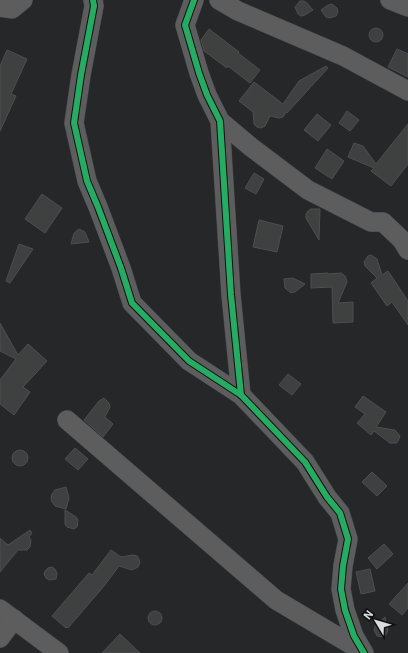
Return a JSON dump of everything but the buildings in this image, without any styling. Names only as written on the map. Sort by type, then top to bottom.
[{"type":"street","points":[[0,7],[12,9],[23,0]]},
{"type":"street","points":[[93,0],[94,6],[74,123],[87,182],[98,206],[132,303],[189,361],[241,395],[305,462],[327,497],[340,513],[348,539],[343,566],[341,589],[345,610],[354,636],[363,652]]},
{"type":"street","points":[[194,0],[185,25],[199,73],[207,95],[220,122],[231,295],[241,395]]},
{"type":"street","points":[[219,0],[238,11],[343,56],[408,91]]},
{"type":"street","points":[[390,0],[408,7]]},
{"type":"street","points":[[220,122],[308,190],[371,222],[383,222],[402,240],[408,250]]},
{"type":"street","points":[[67,420],[276,600],[363,652]]},
{"type":"street","points":[[0,638],[7,614],[59,653]]},
{"type":"cycle path","points":[[93,0],[94,6],[74,123],[87,181],[121,268],[132,303],[189,361],[241,395],[305,462],[327,497],[340,513],[348,539],[343,566],[341,589],[345,610],[354,636],[364,653]]},
{"type":"cycle path","points":[[194,0],[185,25],[207,95],[220,121],[231,295],[241,395]]}]
